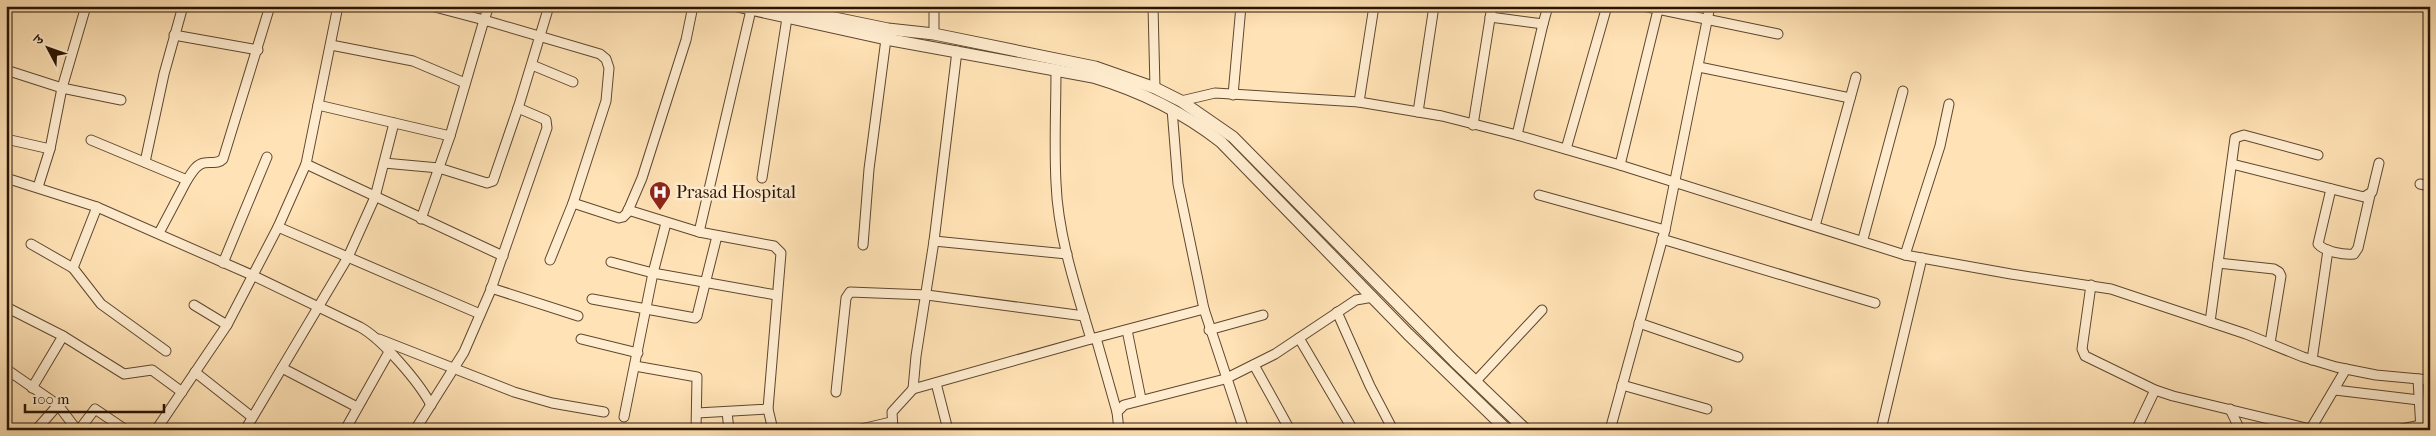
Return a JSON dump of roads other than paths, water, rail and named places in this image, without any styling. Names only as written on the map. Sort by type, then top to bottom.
[{"type":"street","points":[[38,187],[50,149],[62,88],[86,6]]},
{"type":"street","points":[[145,162],[174,35],[183,6]]},
{"type":"street","points":[[159,234],[187,180],[198,166],[204,163],[216,163],[223,159],[270,6]]},
{"type":"street","points":[[156,430],[227,326],[278,227],[306,164],[338,6]]},
{"type":"street","points":[[431,6],[595,51],[606,59],[609,68],[606,101],[573,203],[550,260]]},
{"type":"street","points":[[421,219],[450,136],[489,6]]},
{"type":"street","points":[[384,163],[439,168],[487,183],[493,181],[550,6]]},
{"type":"street","points":[[573,203],[619,218],[623,217],[628,210],[642,178],[686,40],[693,6]]},
{"type":"street","points":[[737,6],[886,39],[1123,81],[1154,88],[1181,101],[1232,137],[1475,382],[1526,430]]},
{"type":"street","points":[[776,6],[888,30],[934,34],[1086,65],[1123,81],[1200,125],[1222,142],[1414,340],[1507,430]]},
{"type":"street","points":[[934,6],[934,34]]},
{"type":"street","points":[[1154,6],[1154,88]]},
{"type":"street","points":[[1232,95],[1241,6]]},
{"type":"street","points":[[1359,102],[1374,6]]},
{"type":"street","points":[[1418,112],[1434,6]]},
{"type":"street","points":[[1473,125],[1492,6]]},
{"type":"street","points":[[1517,135],[1548,6]]},
{"type":"street","points":[[1566,150],[1607,6]]},
{"type":"street","points":[[1643,6],[1778,34]]},
{"type":"street","points":[[1610,430],[1664,234],[1710,6]]},
{"type":"street","points":[[1620,165],[1658,8]]},
{"type":"street","points":[[700,232],[751,10]]},
{"type":"street","points":[[1490,17],[1543,24]]},
{"type":"street","points":[[762,178],[787,18]]},
{"type":"street","points":[[174,35],[258,50]]},
{"type":"street","points":[[863,245],[869,169],[886,39]]},
{"type":"street","points":[[330,44],[413,62],[465,83]]},
{"type":"street","points":[[913,389],[916,356],[927,296],[957,51]]},
{"type":"street","points":[[532,65],[573,82]]},
{"type":"street","points":[[1699,67],[1850,98]]},
{"type":"street","points":[[1056,69],[1056,184],[1067,254],[1084,316],[1117,412],[1119,430]]},
{"type":"street","points":[[6,70],[62,88],[121,100]]},
{"type":"street","points":[[1814,226],[1856,77]]},
{"type":"street","points":[[1862,239],[1903,91]]},
{"type":"street","points":[[1181,101],[1215,93],[1359,102],[1418,112],[1517,135],[1620,165],[1814,226],[1862,239],[1905,254],[2010,274],[2111,289],[2270,343],[2312,360],[2346,369],[2430,380]]},
{"type":"street","points":[[1905,254],[1940,146],[1949,104]]},
{"type":"street","points":[[318,105],[450,136]]},
{"type":"street","points":[[416,430],[456,369],[492,288],[548,125],[543,118],[518,108]]},
{"type":"street","points":[[1172,109],[1178,184],[1204,309],[1209,330],[1244,430]]},
{"type":"street","points":[[244,430],[320,307],[348,257],[375,197],[394,123]]},
{"type":"street","points":[[2210,322],[2235,138],[2241,135],[2318,155]]},
{"type":"street","points":[[6,139],[50,149]]},
{"type":"street","points":[[91,140],[187,180]]},
{"type":"street","points":[[223,264],[267,157]]},
{"type":"street","points":[[2331,189],[2317,242],[2320,247],[2351,255],[2356,252],[2379,163]]},
{"type":"street","points":[[306,164],[503,256]]},
{"type":"street","points":[[2232,164],[2364,197],[2370,195]]},
{"type":"street","points":[[6,178],[98,207],[223,264],[254,276],[360,327],[375,337],[514,392],[552,403],[604,412]]},
{"type":"street","points":[[2420,184],[2430,186]]},
{"type":"street","points":[[1539,195],[1875,303]]},
{"type":"street","points":[[73,268],[98,207]]},
{"type":"street","points":[[628,210],[666,223],[716,236],[774,246],[779,250],[781,256],[776,296],[768,409],[773,430]]},
{"type":"street","points":[[624,417],[647,311],[653,273],[666,223]]},
{"type":"street","points":[[278,227],[480,314]]},
{"type":"street","points":[[592,299],[647,311],[695,318],[706,283],[716,236]]},
{"type":"street","points":[[934,241],[1067,254]]},
{"type":"street","points":[[31,244],[73,268],[101,304],[166,351]]},
{"type":"street","points":[[2312,360],[2328,250]]},
{"type":"street","points":[[1881,430],[1922,258]]},
{"type":"street","points":[[611,262],[653,273],[776,296]]},
{"type":"street","points":[[2218,263],[2274,269],[2279,272],[2281,276],[2270,343]]},
{"type":"street","points":[[2091,285],[2082,349],[2084,354],[2155,390],[2310,429],[2346,369]]},
{"type":"street","points":[[492,288],[578,316]]},
{"type":"street","points":[[836,392],[847,294],[853,292],[927,296],[1084,316]]},
{"type":"street","points":[[1117,412],[1124,405],[1226,379],[1254,365],[1299,338],[1356,300],[1373,297]]},
{"type":"street","points":[[194,305],[227,326]]},
{"type":"street","points":[[6,307],[63,336],[124,374],[152,370],[182,392]]},
{"type":"street","points":[[857,430],[892,426],[892,412],[913,389],[1204,309]]},
{"type":"street","points":[[1475,382],[1542,310]]},
{"type":"street","points":[[1337,312],[1370,386],[1393,430]]},
{"type":"street","points":[[1209,330],[1263,315]]},
{"type":"street","points":[[1639,323],[1738,357]]},
{"type":"street","points":[[1127,330],[1141,400]]},
{"type":"street","points":[[32,388],[63,336]]},
{"type":"street","points":[[375,337],[419,386],[431,405]]},
{"type":"street","points":[[1299,338],[1353,430]]},
{"type":"street","points":[[581,339],[638,353]]},
{"type":"street","points":[[344,430],[389,352]]},
{"type":"street","points":[[1254,365],[1290,430]]},
{"type":"street","points":[[635,366],[698,378],[696,430]]},
{"type":"street","points":[[282,368],[357,407]]},
{"type":"street","points":[[6,369],[58,405],[78,430],[95,409],[126,430]]},
{"type":"street","points":[[195,372],[252,417]]},
{"type":"street","points":[[2397,430],[2421,427],[2418,379]]},
{"type":"street","points":[[936,383],[948,430]]},
{"type":"street","points":[[1622,385],[1707,409]]},
{"type":"street","points":[[2136,430],[2155,390]]},
{"type":"street","points":[[2335,390],[2419,400]]},
{"type":"street","points":[[36,430],[58,405]]},
{"type":"street","points":[[696,413],[768,409]]},
{"type":"street","points":[[2230,409],[2240,430]]},
{"type":"street","points":[[727,412],[729,430]]},
{"type":"street","points":[[2420,414],[2430,416]]},
{"type":"place","name":"Prasad Hospital","points":[[660,211]]}]
